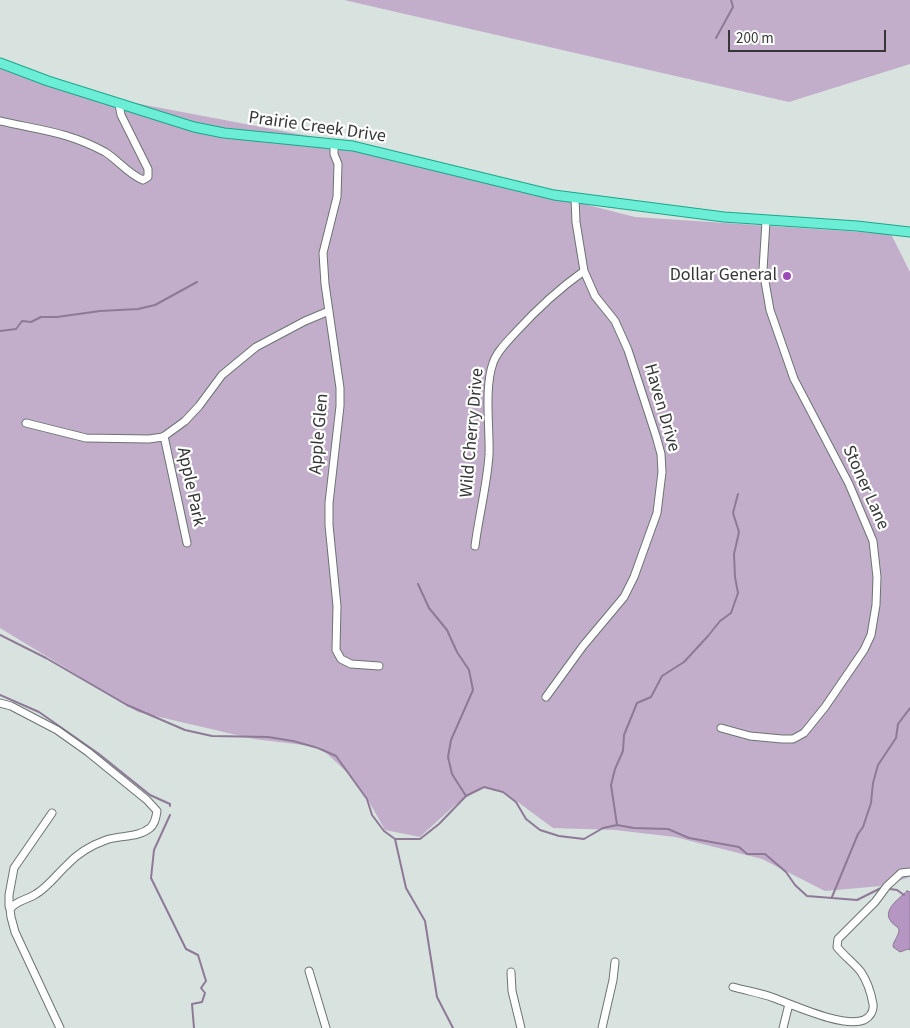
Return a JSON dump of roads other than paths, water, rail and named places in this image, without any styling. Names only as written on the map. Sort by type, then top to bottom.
[{"type":"main road","name":"Prairie Creek Drive","points":[[0,63],[22,73],[194,127],[334,144],[386,153],[540,192],[766,221],[857,226],[910,232]]},
{"type":"street","points":[[0,121],[67,135],[104,152],[135,177],[143,180],[148,177],[148,169],[121,115],[119,104]]},
{"type":"street","name":"Apple Glen","points":[[334,144],[334,154],[338,164],[337,197],[323,253],[340,388],[340,406],[329,504],[336,606],[336,650],[341,659],[351,664],[379,666]]},
{"type":"street","name":"Haven Drive","points":[[546,697],[583,646],[624,597],[643,556],[657,513],[661,493],[662,472],[660,454],[634,366],[615,321],[595,296],[584,271],[576,222],[575,198]]},
{"type":"street","name":"Stoner Lane","points":[[721,728],[750,736],[782,739],[793,739],[804,734],[826,706],[864,650],[871,635],[876,606],[877,577],[873,541],[849,484],[794,378],[770,310],[762,262],[766,221]]},
{"type":"street","name":"Wild Cherry Drive","points":[[475,546],[487,474],[490,438],[489,392],[493,362],[535,310],[584,271]]},
{"type":"street","points":[[26,423],[86,438],[149,439],[164,436],[185,421],[222,376],[256,346],[329,311]]},
{"type":"street","name":"Apple Park","points":[[164,436],[187,544]]},
{"type":"street","points":[[0,703],[12,706],[57,730],[88,752],[147,800],[157,811],[152,827],[142,833],[106,840],[93,846],[68,863],[35,896],[15,903],[10,909]]},
{"type":"street","points":[[52,814],[14,868],[8,906],[15,932],[60,1028]]},
{"type":"street","points":[[733,988],[771,997],[824,1018],[849,1025],[869,1017],[873,1009],[872,996],[857,967],[837,947],[838,939],[875,902],[887,886],[901,873],[910,872]]},
{"type":"street","points":[[602,1028],[613,980],[615,962]]},
{"type":"street","points":[[309,971],[326,1028]]},
{"type":"street","points":[[511,972],[512,991],[521,1028]]},
{"type":"street","points":[[783,1028],[789,1004]]},
{"type":"waterway","points":[[716,38],[733,7],[731,0]]},
{"type":"waterway","points":[[0,331],[16,329],[22,321],[31,322],[41,317],[138,309],[155,305],[197,282]]},
{"type":"waterway","points":[[617,825],[611,785],[615,769],[623,751],[624,735],[637,703],[651,697],[662,676],[684,662],[720,621],[731,613],[738,593],[734,554],[739,532],[733,513],[738,494]]},
{"type":"waterway","points":[[418,584],[429,608],[447,630],[457,652],[469,670],[473,690],[451,740],[448,757],[452,774],[466,796]]},
{"type":"waterway","points":[[0,635],[46,658],[127,705],[185,730],[212,736],[268,737],[293,741],[318,748],[336,756],[367,799],[372,815],[384,831],[395,839],[420,839],[439,824],[466,796],[484,787],[503,792],[516,802],[526,819],[540,830],[559,836],[584,839],[603,828],[617,825],[634,828],[668,829],[689,838],[739,847],[747,854],[765,854],[786,872],[795,885],[807,896],[857,900],[881,888]]},
{"type":"waterway","points":[[0,695],[39,712],[99,754],[150,795],[170,804],[170,806]]},
{"type":"waterway","points":[[832,897],[858,834],[863,827],[871,803],[873,783],[878,765],[896,738],[898,724],[910,708]]},
{"type":"waterway","points":[[170,815],[154,850],[151,878],[186,949],[198,955],[206,981],[201,988],[205,993],[202,1002],[192,1004],[194,1028]]},
{"type":"waterway","points":[[395,839],[406,888],[425,921],[437,997],[453,1028]]},
{"type":"waterway","points":[[890,889],[897,890],[904,895]]},
{"type":"place","name":"Dollar General","points":[[787,276]]}]
